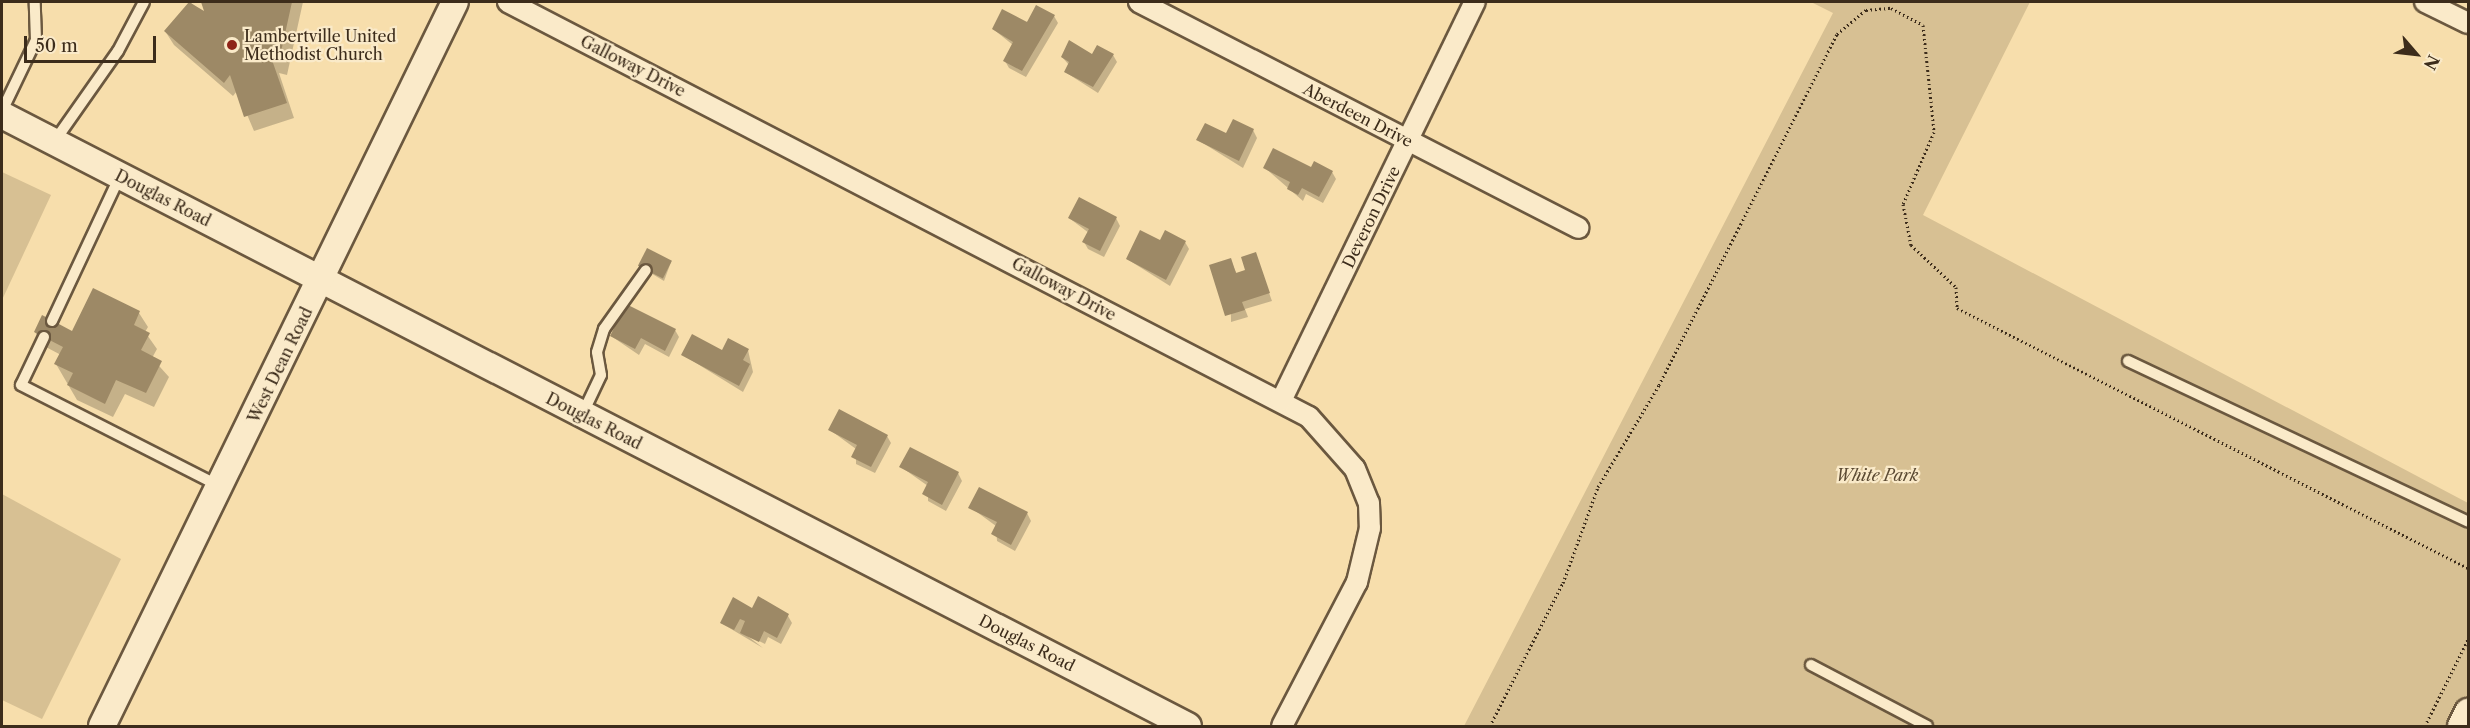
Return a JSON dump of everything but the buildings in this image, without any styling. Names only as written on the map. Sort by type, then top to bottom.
[{"type":"street","name":"West Dean Road","points":[[102,726],[322,280],[455,2]]},
{"type":"street","name":"Galloway Drive","points":[[508,2],[1309,417],[1355,469],[1369,503],[1370,528],[1357,582],[1282,726]]},
{"type":"street","name":"Aberdeen Drive","points":[[1139,2],[1578,228]]},
{"type":"street","name":"Deveron Drive","points":[[1281,401],[1475,2]]},
{"type":"street","points":[[2426,2],[2469,23]]},
{"type":"street","name":"Douglas Road","points":[[2,113],[582,415],[1188,726]]},
{"type":"street","points":[[2462,726],[2469,712]]},
{"type":"lane","points":[[2,113],[36,40],[40,26],[35,2]]},
{"type":"lane","points":[[54,142],[144,2]]},
{"type":"lane","points":[[52,321],[120,176]]},
{"type":"lane","points":[[582,415],[601,375],[597,352],[604,330],[646,270]]},
{"type":"lane","points":[[44,336],[21,385],[220,486]]},
{"type":"lane","points":[[2128,361],[2469,522]]},
{"type":"lane","points":[[1812,665],[1927,726]]},
{"type":"path","points":[[1490,726],[1563,583],[1598,487],[1659,384],[1837,34],[1866,10],[1891,8],[1923,25],[1934,132],[1903,204],[1911,245],[1956,287],[1957,308],[2469,568]]},
{"type":"path","points":[[2425,726],[2469,639]]},
{"type":"green space","name":"White Park","points":[[1811,2],[2030,2],[1923,215],[2468,503],[2468,712],[2461,726],[1464,726],[1833,13]]},
{"type":"green space","points":[[2,172],[51,195],[2,300]]},
{"type":"green space","points":[[2,494],[121,559],[42,719],[2,700]]},
{"type":"place","name":"Lambertville United Methodist Church","points":[[232,45]]}]
